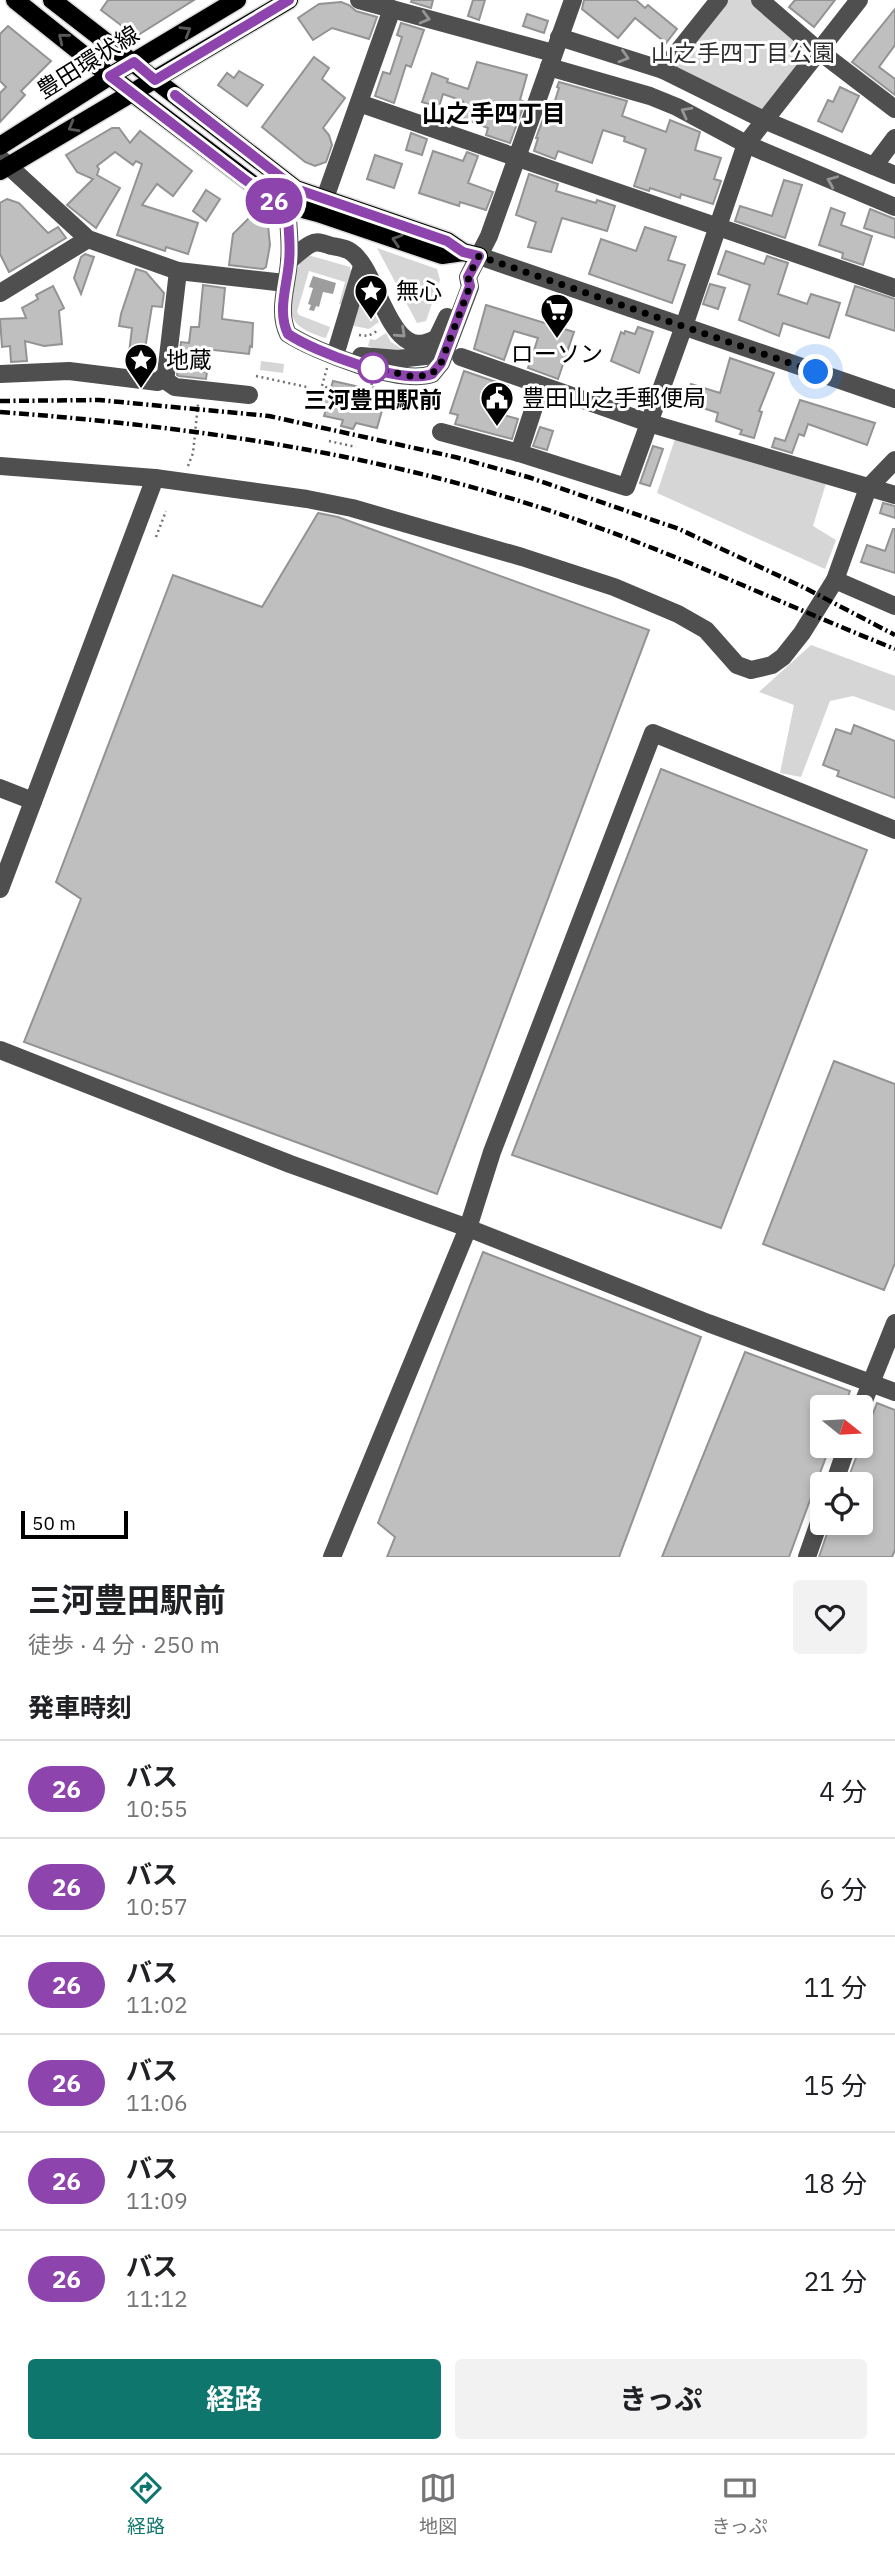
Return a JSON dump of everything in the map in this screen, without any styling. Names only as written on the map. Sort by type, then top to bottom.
[{"type":"main road","points":[[15,0],[276,202],[442,255],[471,254]]},
{"type":"main road","points":[[52,0],[296,189],[447,241],[471,254]]},
{"type":"main road","name":"豊田環状線","points":[[0,146],[237,0]]},
{"type":"main road","name":"豊田環状線","points":[[3,165],[155,80],[289,0]]},
{"type":"street","points":[[359,0],[554,52],[663,69],[764,121],[895,175]]},
{"type":"street","points":[[287,205],[289,261],[282,322],[288,334],[354,363],[384,371],[424,377],[438,369],[470,286],[468,277],[471,254],[489,236],[573,0]]},
{"type":"street","points":[[663,69],[719,0]]},
{"type":"street","points":[[760,0],[819,51],[895,109]]},
{"type":"street","points":[[441,432],[626,487],[746,144],[859,0]]},
{"type":"street","points":[[325,198],[391,9]]},
{"type":"street","points":[[554,52],[677,107],[746,144],[895,207]]},
{"type":"street","points":[[359,103],[895,288]]},
{"type":"street","points":[[874,166],[895,138]]},
{"type":"street","points":[[3,165],[89,239],[178,271],[285,283]]},
{"type":"street","points":[[0,293],[89,239]]},
{"type":"street","points":[[289,261],[311,244],[318,242],[349,250],[362,266],[399,334],[421,344],[438,338],[459,280],[468,277]]},
{"type":"street","points":[[471,254],[895,399]]},
{"type":"street","points":[[336,352],[362,266]]},
{"type":"street","points":[[0,374],[69,371],[158,382],[166,374],[178,271]]},
{"type":"street","points":[[316,347],[398,359],[434,355],[448,343]]},
{"type":"street","points":[[461,357],[649,423],[895,495]]},
{"type":"street","points":[[162,378],[175,387],[249,395]]},
{"type":"street","points":[[519,453],[541,386]]},
{"type":"street","points":[[0,466],[155,478],[319,501],[413,525],[614,587],[678,614],[706,630],[737,665],[751,670],[772,665],[783,657],[802,633],[835,580],[868,488],[895,460]]},
{"type":"street","points":[[0,889],[155,478]]},
{"type":"street","points":[[835,580],[895,606]]},
{"type":"street","points":[[332,1557],[468,1228],[492,1152],[653,733],[895,830]]},
{"type":"street","points":[[0,788],[33,801]]},
{"type":"street","points":[[0,1050],[290,1164],[468,1228],[708,1323],[895,1392]]},
{"type":"street","points":[[866,1395],[895,1323]]},
{"type":"street","points":[[807,1557],[815,1535]]},
{"type":"path","points":[[396,295],[404,290]]},
{"type":"path","points":[[351,334],[368,336],[382,329]]},
{"type":"path","points":[[327,368],[322,386],[335,390]]},
{"type":"path","points":[[256,376],[307,387],[322,402]]},
{"type":"path","points":[[371,387],[389,392]]},
{"type":"path","points":[[386,401],[385,404],[390,405],[394,388]]},
{"type":"path","points":[[187,467],[193,453],[200,390]]},
{"type":"path","points":[[329,441],[356,447]]},
{"type":"path","points":[[156,537],[166,511]]},
{"type":"green space","name":"山之手四丁目公園","points":[[723,0],[755,0],[814,51],[763,117],[669,68]]},
{"type":"green space","points":[[377,248],[437,269],[440,280],[426,321],[417,323]]},
{"type":"green space","points":[[308,255],[350,267],[353,281],[346,306],[339,304],[345,282],[309,271],[297,312],[330,327],[326,338],[299,326],[292,314],[291,297],[295,276],[299,265]]},
{"type":"green space","points":[[361,290],[379,322],[369,329],[349,325]]},
{"type":"green space","points":[[386,333],[391,342],[405,351],[383,351],[368,346],[370,339],[375,340]]},
{"type":"green space","points":[[261,361],[284,364],[283,373],[260,370]]},
{"type":"green space","points":[[675,439],[827,480],[813,526],[836,540],[825,569],[657,493]]},
{"type":"green space","points":[[811,645],[895,676],[895,711],[853,696],[830,701],[801,777],[780,773],[794,705],[759,692]]},
{"type":"shaded area","points":[[313,276],[336,283],[333,294],[323,292],[319,307],[316,306],[314,311],[309,310],[311,305],[308,304],[313,288],[309,287]]},
{"type":"building","points":[[108,0],[194,0],[135,37],[130,36],[125,32],[126,29],[101,10]]},
{"type":"building","points":[[433,0],[431,8],[411,2]]},
{"type":"building","points":[[473,0],[485,0],[479,20],[468,16]]},
{"type":"building","points":[[584,0],[636,0],[645,8],[648,5],[677,29],[666,43],[635,18],[618,38],[582,9]]},
{"type":"building","points":[[795,0],[835,0],[814,27],[789,7]]},
{"type":"building","points":[[341,2],[356,11],[377,17],[369,39],[332,28],[313,40],[298,18],[319,4]]},
{"type":"building","points":[[895,9],[895,45],[879,67],[895,79],[895,95],[852,62]]},
{"type":"building","points":[[527,14],[548,21],[544,33],[523,26]]},
{"type":"building","points":[[401,23],[424,30],[411,67],[406,65],[394,103],[375,96],[383,72],[390,74],[402,37],[397,35]]},
{"type":"building","points":[[8,26],[51,61],[21,91],[25,95],[0,122],[0,93],[6,87],[0,81],[0,34]]},
{"type":"building","points":[[314,57],[329,68],[322,79],[345,98],[323,128],[332,145],[326,162],[315,166],[305,162],[262,127]]},
{"type":"building","points":[[477,62],[527,75],[520,100],[525,102],[510,143],[486,135],[488,128],[458,116],[463,101],[443,94],[439,107],[422,102],[432,73],[448,79],[447,82],[468,89]]},
{"type":"building","points":[[239,71],[263,85],[247,106],[218,85],[227,73],[234,78]]},
{"type":"building","points":[[559,82],[627,101],[622,116],[666,132],[670,120],[700,132],[695,150],[721,158],[714,179],[721,181],[713,204],[681,194],[680,198],[650,188],[649,191],[634,186],[646,149],[624,141],[625,137],[603,130],[592,163],[558,151],[555,159],[534,151],[546,111],[551,113]]},
{"type":"building","points":[[840,87],[859,96],[842,132],[818,121],[828,100],[833,102]]},
{"type":"building","points":[[112,128],[119,128],[130,143],[140,131],[192,171],[173,196],[157,184],[142,205],[198,223],[188,254],[166,247],[165,251],[117,235],[142,164],[136,161],[133,165],[115,152],[97,166],[97,175],[120,188],[96,228],[67,205],[93,179],[77,172],[66,155]]},
{"type":"building","points":[[411,133],[427,139],[422,155],[406,150]]},
{"type":"building","points":[[433,151],[463,161],[467,152],[478,156],[468,183],[493,192],[486,210],[460,202],[459,206],[419,193]]},
{"type":"building","points":[[375,155],[402,164],[394,188],[367,179]]},
{"type":"building","points":[[529,174],[558,184],[556,191],[615,206],[607,231],[562,218],[551,252],[528,247],[536,222],[516,215]]},
{"type":"building","points":[[784,180],[802,185],[785,238],[735,221],[740,206],[772,216]]},
{"type":"building","points":[[206,190],[220,199],[206,221],[193,211]]},
{"type":"building","points":[[7,199],[19,203],[48,233],[58,227],[66,238],[9,272],[0,254],[0,203]]},
{"type":"building","points":[[831,208],[845,213],[841,225],[872,236],[863,265],[842,258],[843,253],[819,245]]},
{"type":"building","points":[[870,209],[895,219],[895,238],[864,228]]},
{"type":"building","points":[[252,215],[268,225],[270,245],[266,267],[263,269],[229,265],[233,234]]},
{"type":"building","points":[[645,227],[676,237],[668,260],[685,265],[672,303],[589,274],[601,239],[636,251]]},
{"type":"building","points":[[726,251],[764,264],[767,256],[788,263],[778,294],[807,304],[811,294],[840,303],[829,338],[783,323],[779,336],[739,320],[750,285],[718,274]]},
{"type":"building","points":[[85,254],[94,257],[81,294],[74,278],[81,257]]},
{"type":"building","points":[[136,269],[146,272],[164,293],[162,307],[152,306],[144,355],[129,353],[132,328],[119,326]]},
{"type":"building","points":[[710,284],[725,288],[718,309],[703,304]]},
{"type":"building","points":[[203,285],[225,288],[222,319],[253,323],[252,347],[250,346],[249,354],[205,349],[202,372],[207,372],[206,379],[179,376],[181,342],[189,343],[191,327],[199,327]]},
{"type":"building","points":[[53,286],[64,308],[59,311],[62,344],[44,346],[25,341],[27,361],[11,362],[10,346],[2,347],[0,319],[26,318],[22,308],[38,299],[36,295]]},
{"type":"building","points":[[855,286],[895,299],[895,331],[846,315]]},
{"type":"building","points":[[486,305],[574,332],[558,379],[528,368],[538,338],[514,331],[504,360],[474,349]]},
{"type":"building","points":[[638,327],[653,332],[639,373],[611,361],[621,332],[635,334]]},
{"type":"building","points":[[730,358],[774,373],[759,411],[762,412],[754,438],[740,434],[742,430],[716,421],[718,413],[685,402],[691,384],[720,393]]},
{"type":"building","points":[[464,371],[508,386],[500,414],[518,419],[512,439],[455,424],[458,415],[450,413]]},
{"type":"building","points":[[333,381],[387,393],[377,428],[356,423],[353,429],[341,426],[343,420],[324,416],[326,409],[319,407],[319,401],[323,397],[328,398]]},
{"type":"building","points":[[800,400],[875,423],[867,445],[808,424],[804,436],[799,434],[792,453],[772,447],[775,438],[785,441]]},
{"type":"building","points":[[540,427],[553,431],[547,450],[533,446]]},
{"type":"building","points":[[653,446],[663,449],[650,486],[640,483]]},
{"type":"building","points":[[883,503],[895,506],[895,518],[880,513]]},
{"type":"building","points":[[318,513],[338,517],[649,630],[437,1194],[24,1042],[81,899],[56,882],[173,575],[262,607]]},
{"type":"building","points":[[893,529],[895,573],[861,562],[867,545],[885,551]]},
{"type":"building","points":[[854,725],[895,741],[895,798],[837,776],[839,771],[823,765],[836,729],[851,734]]},
{"type":"building","points":[[661,769],[867,850],[721,1228],[512,1155]]},
{"type":"building","points":[[834,1061],[895,1084],[895,1263],[884,1290],[763,1244]]},
{"type":"building","points":[[483,1252],[701,1337],[619,1557],[387,1557],[395,1537],[378,1523]]},
{"type":"building","points":[[745,1352],[850,1391],[848,1395],[810,1395],[810,1458],[826,1458],[820,1472],[810,1472],[810,1500],[789,1557],[662,1557]]},
{"type":"building","points":[[877,1403],[895,1410],[895,1550],[892,1557],[819,1557],[827,1535],[873,1535],[873,1472],[851,1472],[856,1458],[873,1458],[873,1413]]},
{"type":"railway","points":[[0,401],[99,400],[269,416],[455,457],[528,477],[679,529],[805,588],[895,635]]},
{"type":"railway","points":[[0,412],[140,425],[278,445],[347,457],[484,490],[595,526],[895,649]]},
{"type":"bus line","name":"26","points":[[175,95],[296,189],[447,241],[463,252],[479,256],[468,277],[470,286],[441,363],[432,374],[415,377],[354,363],[288,334],[282,322],[289,261],[287,205],[276,202],[244,179],[110,76],[134,62],[155,80],[289,0]]},
{"type":"place","name":"無心","points":[[371,321]]},
{"type":"place","name":"ローソン","points":[[557,340]]},
{"type":"place","name":"三河豊田駅前","points":[[373,368]]},
{"type":"place","name":"地蔵","points":[[141,390]]},
{"type":"place","name":"豊田山之手郵便局","points":[[497,428]]},
{"type":"district","name":"山之手四丁目","points":[[494,114]]},
{"type":"route","points":[[373,368],[415,377],[424,377],[438,369],[470,286],[468,277],[479,256],[816,372]]}]
